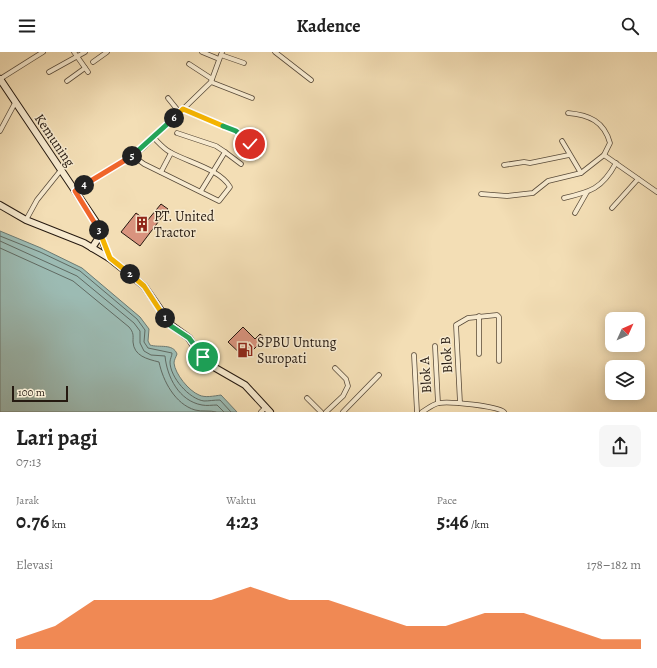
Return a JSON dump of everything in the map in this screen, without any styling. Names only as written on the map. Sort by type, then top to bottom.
[{"type":"main road","name":"Kemuning","points":[[0,79],[102,234],[110,258]]},
{"type":"main road","points":[[0,205],[26,220],[69,236],[110,258],[144,286],[171,326],[189,338],[198,352],[212,366],[244,385],[268,409]]},
{"type":"main road","points":[[92,248],[102,234]]},
{"type":"street","points":[[0,79],[43,52]]},
{"type":"street","points":[[67,81],[86,70],[74,52]]},
{"type":"street","points":[[50,72],[85,52]]},
{"type":"street","points":[[93,62],[107,52]]},
{"type":"street","points":[[202,52],[221,55],[244,63]]},
{"type":"street","points":[[275,52],[311,80]]},
{"type":"street","points":[[75,191],[133,156],[154,138],[211,80],[221,55]]},
{"type":"street","points":[[189,64],[211,80],[252,98]]},
{"type":"street","points":[[168,98],[181,111],[236,131],[250,144]]},
{"type":"street","points":[[0,132],[15,103]]},
{"type":"street","points":[[482,194],[507,196],[536,192],[548,181],[581,173],[604,155],[610,143],[603,127],[589,116],[568,113]]},
{"type":"street","points":[[177,132],[216,146],[241,164]]},
{"type":"street","points":[[133,156],[139,161],[219,200],[230,187],[212,172],[171,153],[154,138]]},
{"type":"street","points":[[562,141],[581,173]]},
{"type":"street","points":[[201,191],[225,152]]},
{"type":"street","points":[[161,172],[171,153]]},
{"type":"street","points":[[504,165],[524,162],[530,164],[569,155]]},
{"type":"street","points":[[604,155],[657,192]]},
{"type":"street","points":[[564,198],[587,192],[600,185],[610,175],[616,163]]},
{"type":"street","points":[[26,220],[37,200],[61,170]]},
{"type":"street","points":[[612,208],[638,179]]},
{"type":"street","points":[[575,213],[587,192]]},
{"type":"street","name":"Blok B","points":[[460,403],[455,326],[457,323],[468,318],[497,314],[499,317],[500,361]]},
{"type":"street","points":[[479,316],[479,354]]},
{"type":"street","name":"Blok A","points":[[435,346],[438,403]]},
{"type":"street","points":[[414,355],[417,412]]},
{"type":"street","points":[[326,412],[347,391],[348,386],[346,379],[335,368]]},
{"type":"street","points":[[343,412],[379,375]]},
{"type":"street","points":[[307,398],[321,412]]},
{"type":"street","points":[[422,412],[438,403],[460,403],[498,408],[504,412]]},
{"type":"street","points":[[260,412],[268,409]]},
{"type":"water","points":[[0,231],[41,248],[82,268],[140,317],[149,329],[148,341],[150,345],[169,347],[175,351],[177,354],[174,362],[177,372],[183,382],[191,390],[204,396],[221,395],[237,412],[0,412]]},
{"type":"building","name":"PT. United Tractor","points":[[161,204],[168,209],[140,246],[121,232],[136,213],[147,221]]},
{"type":"building","name":"SPBU Untung Suropati","points":[[243,327],[255,339],[260,334],[265,338],[245,358],[228,342]]},
{"type":"place","name":"PT. United Tractor","points":[[142,224]]},
{"type":"place","name":"SPBU Untung Suropati","points":[[245,350]]},
{"type":"route","points":[[203,357],[189,338],[171,326],[144,286],[110,258],[102,234],[96,222],[75,191],[133,156],[183,109],[236,131],[250,144]]}]
